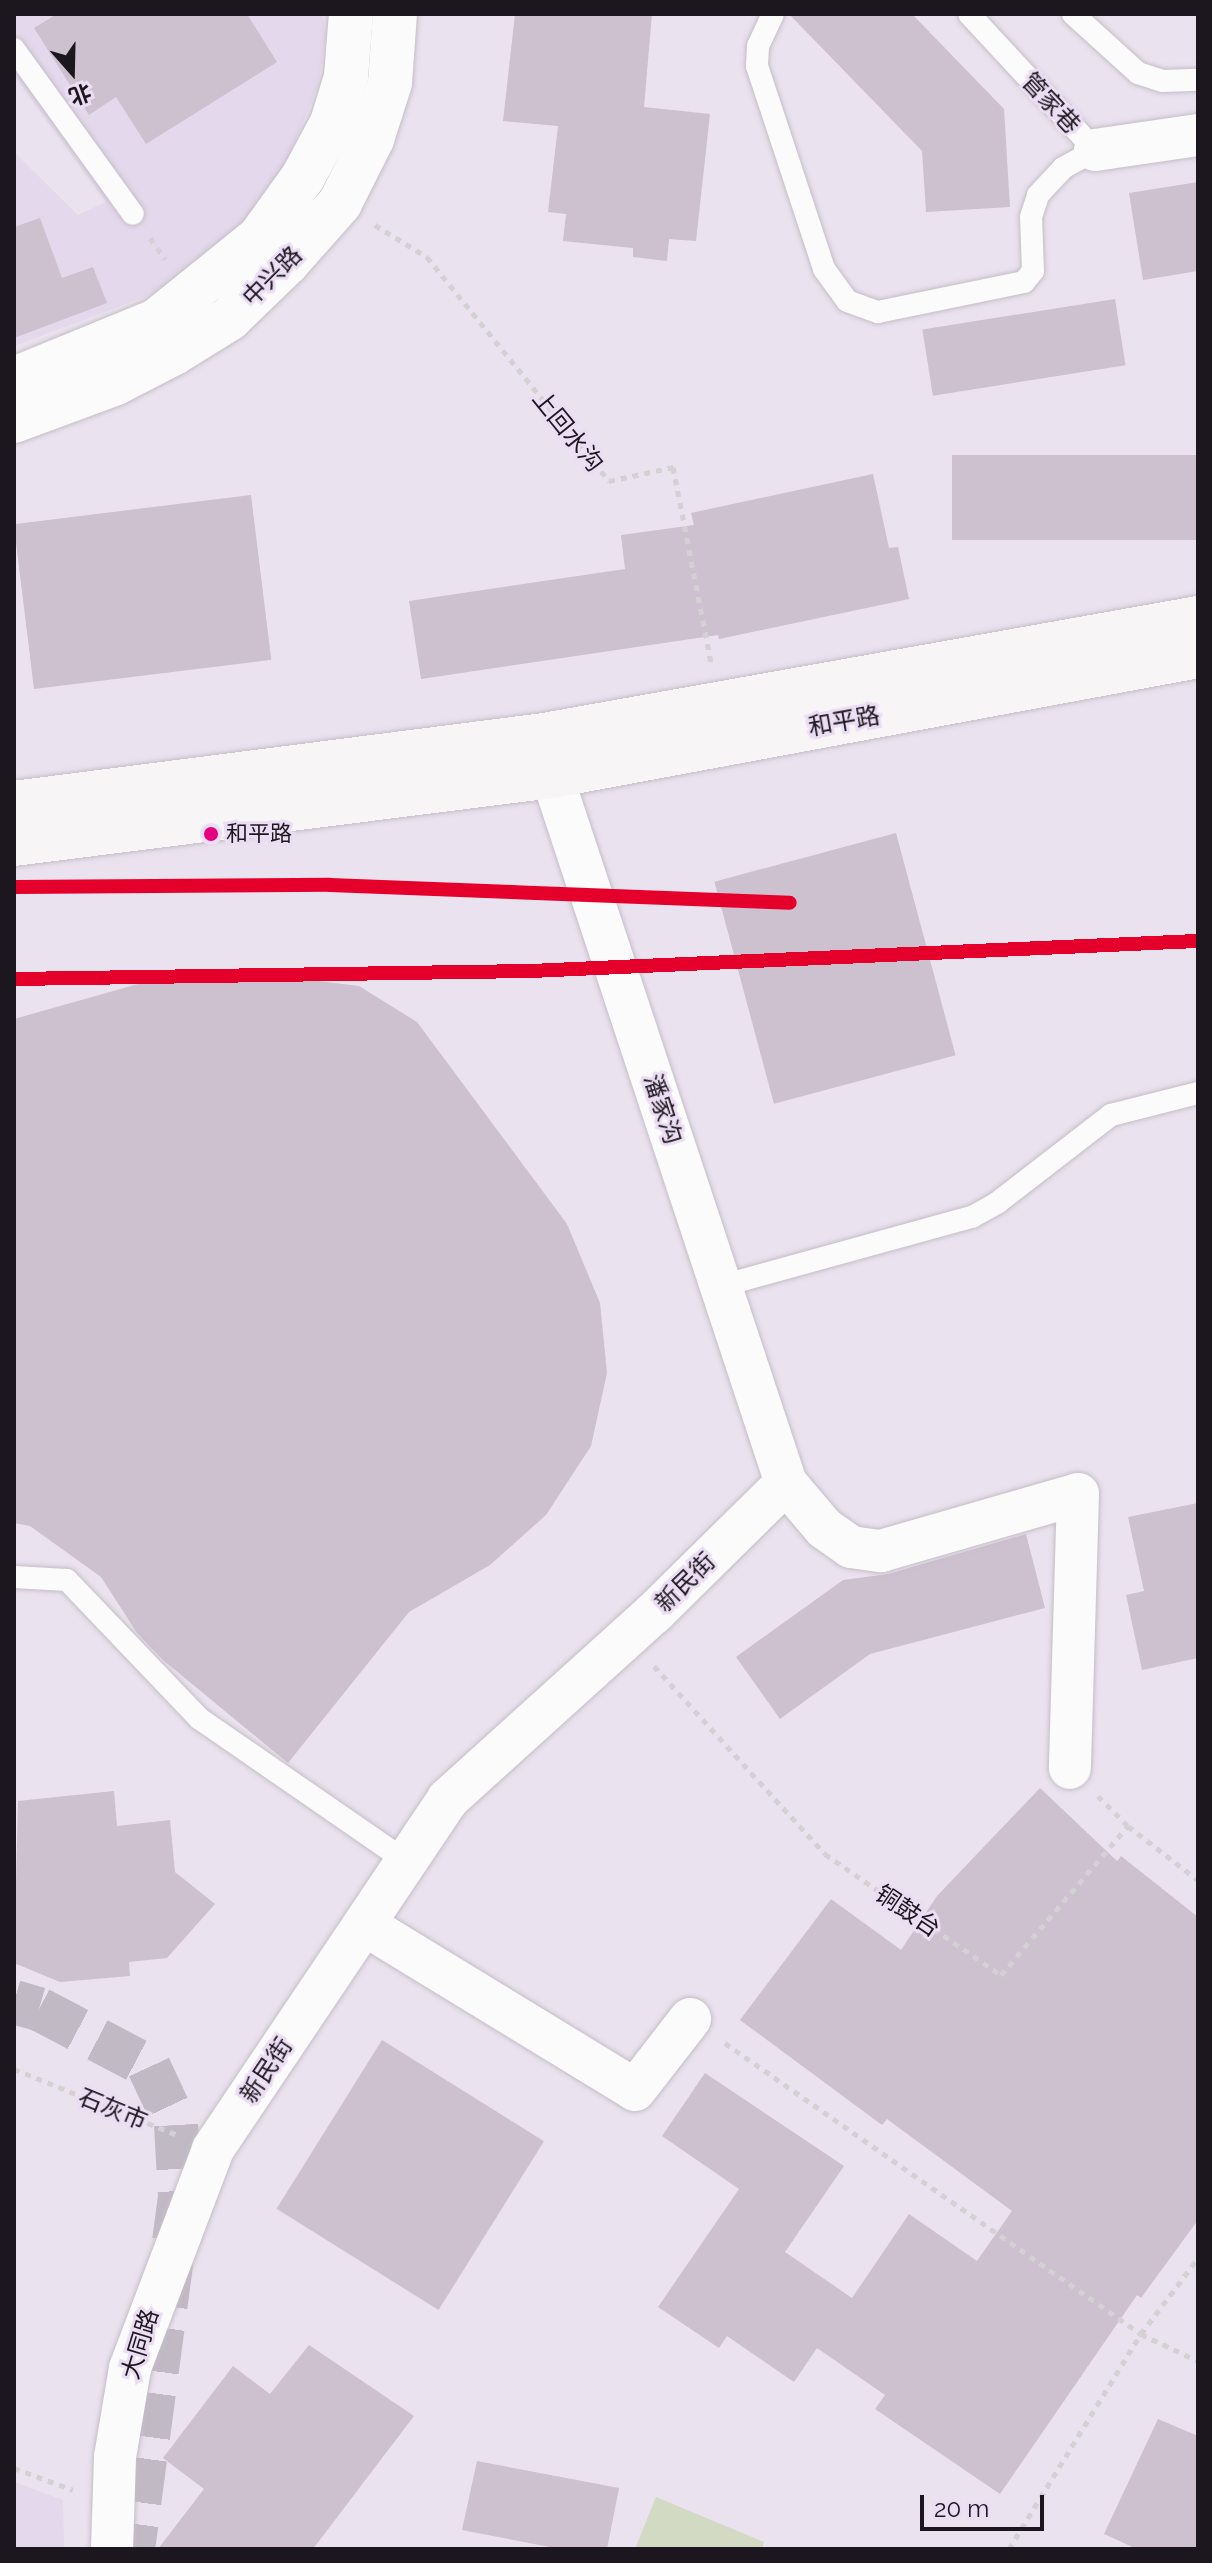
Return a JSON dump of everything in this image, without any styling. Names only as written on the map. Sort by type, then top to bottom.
[{"type":"main road","name":"和平路","points":[[14,803],[548,756],[720,706],[1198,618]]},
{"type":"main road","name":"和平路","points":[[14,844],[548,756],[1198,656]]},
{"type":"street","name":"中兴路","points":[[14,379],[156,321],[259,238],[303,177],[332,123],[346,77],[351,14]]},
{"type":"street","name":"中兴路","points":[[14,421],[116,383],[229,319],[340,203],[372,139],[390,83],[395,14]]},
{"type":"street","name":"管家巷","points":[[1095,150],[1198,135]]},
{"type":"street","name":"潘家沟","points":[[548,756],[786,1483]]},
{"type":"street","name":"新民街","points":[[213,2149],[448,1799],[626,1636],[786,1483]]},
{"type":"street","points":[[786,1483],[824,1528],[851,1547],[881,1551],[1078,1494],[1070,1768]]},
{"type":"street","points":[[365,1925],[635,2090],[690,2019]]},
{"type":"street","name":"大同路","points":[[112,2549],[112,2506],[130,2368],[213,2149]]},
{"type":"lane","points":[[773,14],[758,46],[757,66],[824,269],[835,289],[861,309],[878,312],[1024,282],[1033,271],[1030,226],[1038,195],[1063,168],[1095,150]]},
{"type":"lane","name":"管家巷","points":[[969,14],[1095,150]]},
{"type":"lane","points":[[1073,14],[1138,73],[1162,81],[1198,80]]},
{"type":"lane","points":[[14,49],[133,214]]},
{"type":"lane","points":[[721,1286],[972,1217],[997,1203],[1111,1115],[1198,1093]]},
{"type":"lane","points":[[14,1577],[67,1580],[200,1719],[407,1862]]},
{"type":"path","name":"上回水沟","points":[[340,203],[427,257],[609,481],[673,467],[720,706]]},
{"type":"path","points":[[133,214],[192,295]]},
{"type":"path","name":"铜鼓台","points":[[626,1636],[825,1854],[1001,1975],[1128,1826],[1198,1880]]},
{"type":"path","points":[[690,2019],[1141,2334],[1198,2361]]},
{"type":"path","name":"石灰市","points":[[14,2069],[213,2149]]},
{"type":"path","points":[[1009,2549],[1141,2334],[1198,2258]]},
{"type":"path","points":[[14,2468],[112,2506]]},
{"type":"shaded area","points":[[14,14],[322,14],[326,36],[318,85],[286,165],[226,247],[171,287],[14,346],[14,152],[78,215],[106,202],[14,75]]},
{"type":"shaded area","points":[[14,2482],[63,2500],[64,2549],[14,2549]]},
{"type":"green space","points":[[656,2497],[764,2542],[762,2549],[635,2549]]},
{"type":"building","points":[[57,14],[247,14],[277,62],[146,144],[116,97],[89,115],[34,28]]},
{"type":"building","points":[[515,14],[652,14],[644,107],[710,114],[696,241],[669,239],[667,261],[633,257],[633,248],[563,241],[566,214],[548,212],[558,126],[503,121]]},
{"type":"building","points":[[789,14],[912,14],[1004,109],[1010,207],[926,212],[922,151]]},
{"type":"building","points":[[1198,182],[1198,271],[1143,280],[1129,193]]},
{"type":"building","points":[[40,218],[62,278],[93,267],[107,303],[14,338],[14,227]]},
{"type":"building","points":[[1115,299],[1125,365],[933,396],[922,330]]},
{"type":"building","points":[[952,455],[1198,455],[1198,540],[952,540]]},
{"type":"building","points":[[873,474],[889,548],[898,547],[909,599],[719,639],[718,635],[421,679],[409,601],[625,569],[621,535],[694,525],[691,513]]},
{"type":"building","points":[[251,495],[271,660],[34,689],[14,524]]},
{"type":"building","points":[[896,833],[956,1055],[774,1104],[714,882]]},
{"type":"building","points":[[277,976],[359,986],[417,1022],[567,1224],[600,1303],[607,1373],[591,1446],[546,1515],[490,1565],[409,1612],[288,1763],[163,1660],[137,1633],[101,1577],[30,1526],[14,1523],[14,1019],[163,977]]},
{"type":"building","points":[[1198,1503],[1198,1658],[1142,1670],[1126,1595],[1144,1591],[1128,1517]]},
{"type":"building","points":[[1026,1534],[1045,1608],[870,1654],[780,1719],[736,1657],[843,1580],[888,1574]]},
{"type":"building","points":[[1040,1788],[1117,1861],[1121,1856],[1198,1917],[1198,2220],[1141,2298],[1137,2295],[1000,2494],[875,2409],[885,2395],[817,2348],[794,2382],[727,2336],[719,2348],[658,2307],[739,2189],[662,2136],[705,2073],[844,2166],[785,2252],[852,2298],[909,2214],[977,2261],[1012,2211],[887,2119],[882,2125],[740,2020],[831,1899],[901,1950],[937,1896]]},
{"type":"building","points":[[114,1791],[117,1826],[170,1820],[175,1872],[215,1904],[167,1958],[129,1962],[130,1976],[60,1982],[14,1963],[18,1801]]},
{"type":"building","points":[[382,2040],[544,2141],[439,2310],[277,2209]]},
{"type":"building","points":[[309,2345],[414,2416],[313,2549],[158,2549],[204,2489],[163,2458],[233,2366],[270,2394]]},
{"type":"building","points":[[1158,2419],[1198,2436],[1198,2549],[1137,2549],[1104,2534]]},
{"type":"building","points":[[477,2461],[619,2488],[607,2549],[560,2549],[462,2530]]},
{"type":"tunnel","points":[[14,2002],[39,2009],[149,2067],[176,2125],[180,2197],[133,2549]]},
{"type":"transit line","points":[[14,887],[330,885],[790,903]]},
{"type":"transit line","points":[[14,979],[531,971],[1198,941]]},
{"type":"place","name":"和平路","points":[[211,834]]}]
